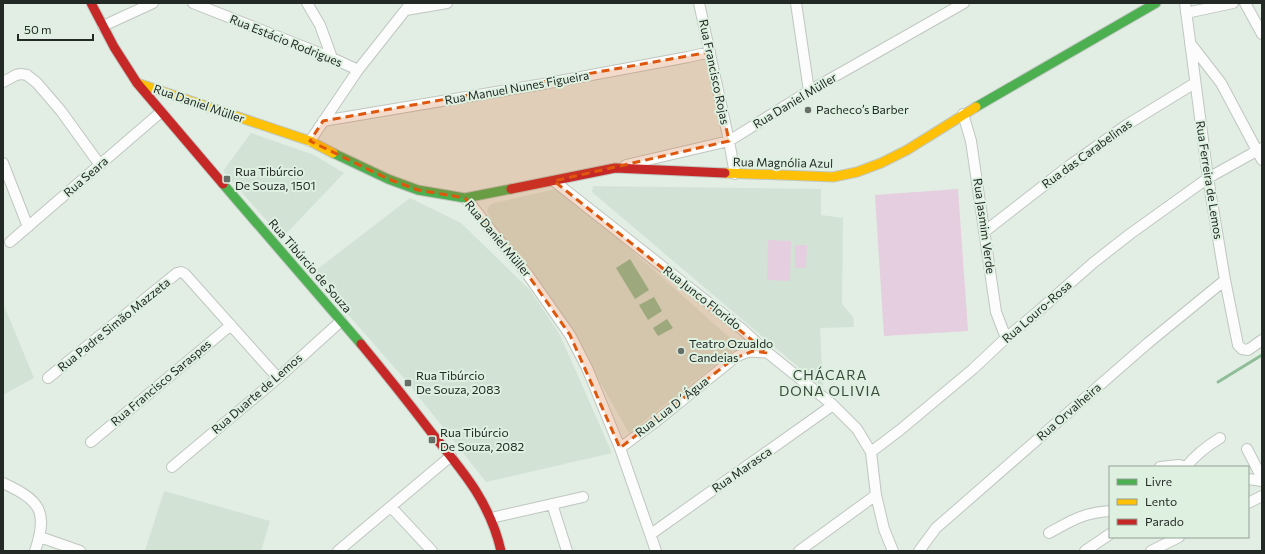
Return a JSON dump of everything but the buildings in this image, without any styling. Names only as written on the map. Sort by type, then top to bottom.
[{"type":"street","name":"Rua Tibúrcio de Souza","points":[[91,3],[114,47],[137,83],[341,321],[411,405],[451,456],[474,487],[491,518],[500,540],[502,551]]},
{"type":"street","points":[[103,26],[153,3]]},
{"type":"street","name":"Rua Estácio Rodrigues","points":[[192,3],[332,58],[358,70]]},
{"type":"street","points":[[307,3],[320,25],[332,58]]},
{"type":"street","points":[[310,141],[358,70],[408,7],[447,3]]},
{"type":"street","name":"Rua Francisco Rojas","points":[[699,3],[735,174]]},
{"type":"street","points":[[796,3],[809,91]]},
{"type":"street","name":"Rua Daniel Müller","points":[[615,168],[729,141],[809,91],[964,3]]},
{"type":"street","name":"Rua Magnólia Azul","points":[[465,198],[615,168],[833,177],[857,172],[881,163],[907,150],[963,114],[1156,3]]},
{"type":"street","points":[[1186,8],[1233,3]]},
{"type":"street","points":[[1245,3],[1262,34]]},
{"type":"street","name":"Rua Ferreira de Lemos","points":[[1186,8],[1208,178],[1225,280],[1238,345],[1242,349],[1248,350],[1262,340]]},
{"type":"street","points":[[1190,43],[1221,83],[1260,153]]},
{"type":"street","name":"Rua Manuel Nunes Figueira","points":[[323,122],[543,84],[710,52]]},
{"type":"street","points":[[3,82],[21,74],[27,75],[37,82],[61,111],[100,165]]},
{"type":"street","name":"Rua Daniel Müller","points":[[137,83],[310,141],[388,179],[418,190],[465,198],[528,275],[570,335],[587,368],[620,448],[656,551]]},
{"type":"street","name":"Rua das Carabelinas","points":[[984,232],[1069,166],[1128,124],[1195,83]]},
{"type":"street","name":"Rua Seara","points":[[10,242],[161,112]]},
{"type":"street","name":"Rua Jasmim Verde","points":[[963,114],[971,141],[996,312],[1006,338]]},
{"type":"street","name":"Rua Louro-Rosa","points":[[872,452],[967,374],[1006,338],[1130,234],[1208,178],[1260,153]]},
{"type":"street","points":[[3,163],[28,227]]},
{"type":"street","name":"Rua Junco Florido","points":[[554,181],[743,330],[768,353],[833,405],[857,429],[872,452],[876,495],[884,529],[892,551]]},
{"type":"street","name":"Rua Padre Simão Mazzeta","points":[[48,378],[179,272],[184,274],[278,378]]},
{"type":"street","name":"Rua Orvalheira","points":[[919,551],[936,528],[1148,343],[1225,280]]},
{"type":"street","name":"Rua Duarte de Lemos","points":[[172,467],[278,378],[341,321]]},
{"type":"street","name":"Rua Francisco Saraspes","points":[[91,442],[231,325]]},
{"type":"street","name":"Rua Lua D´Água","points":[[620,448],[654,423],[733,359],[743,353],[753,351],[768,353]]},
{"type":"street","name":"Rua Marasca","points":[[651,534],[833,405]]},
{"type":"street","points":[[1187,466],[1203,449],[1220,438]]},
{"type":"street","points":[[1247,449],[1262,480],[1249,479]]},
{"type":"street","points":[[338,551],[451,456]]},
{"type":"street","points":[[1170,466],[1182,466]]},
{"type":"street","points":[[3,483],[22,492],[33,500],[38,508],[41,518],[40,537],[35,551]]},
{"type":"street","points":[[799,551],[876,495]]},
{"type":"street","points":[[1249,502],[1262,496]]},
{"type":"street","points":[[491,518],[583,498]]},
{"type":"street","points":[[552,504],[566,551]]},
{"type":"street","points":[[391,507],[432,551]]},
{"type":"street","points":[[1049,533],[1076,518],[1094,512],[1109,511]]},
{"type":"street","points":[[1085,551],[1109,535]]},
{"type":"street","points":[[40,537],[80,551]]},
{"type":"street","points":[[1151,551],[1177,538]]},
{"type":"highlighted area","points":[[710,52],[729,141],[554,181],[768,353],[753,351],[733,359],[620,448],[570,335],[528,275],[465,198],[418,190],[388,179],[310,141],[323,121]]},
{"type":"shaded area","points":[[251,133],[314,155],[344,173],[282,238],[223,171]]},
{"type":"shaded area","points":[[593,186],[821,189],[821,215],[843,218],[842,304],[853,317],[854,327],[820,328],[823,388],[592,192]]},
{"type":"shaded area","points":[[556,189],[603,225],[739,346],[629,433],[569,328],[531,271],[496,228],[487,211],[489,206],[494,203]]},
{"type":"shaded area","points":[[958,189],[968,331],[884,336],[875,195]]},
{"type":"shaded area","points":[[410,198],[461,223],[530,290],[559,333],[612,453],[486,482],[408,383],[311,274]]},
{"type":"shaded area","points":[[768,240],[791,241],[790,281],[767,280]]},
{"type":"shaded area","points":[[795,245],[807,245],[806,268],[795,268]]},
{"type":"shaded area","points":[[630,259],[649,290],[635,299],[616,268]]},
{"type":"shaded area","points":[[654,297],[662,311],[648,320],[639,305]]},
{"type":"shaded area","points":[[3,303],[34,378],[3,395]]},
{"type":"shaded area","points":[[667,319],[673,328],[658,336],[653,328]]},
{"type":"shaded area","points":[[164,491],[270,521],[261,551],[145,551]]},
{"type":"waterway","points":[[1218,382],[1262,355]]},
{"type":"traffic: fast","points":[[976,107],[1156,3]]},
{"type":"traffic: fast","points":[[333,153],[388,179],[418,190],[465,198],[511,189]]},
{"type":"traffic: fast","points":[[223,184],[361,344]]},
{"type":"traffic: slow","points":[[137,83],[310,141],[333,153]]},
{"type":"traffic: slow","points":[[725,173],[833,177],[857,172],[881,163],[907,150],[976,107]]},
{"type":"traffic: jam","points":[[91,3],[114,47],[137,83],[223,184]]},
{"type":"traffic: jam","points":[[511,189],[615,168],[725,173]]},
{"type":"traffic: jam","points":[[361,344],[474,487],[490,517],[501,551]]},
{"type":"place","name":"Pacheco’s Barber","points":[[808,110]]},
{"type":"place","name":"Rua Tibúrcio De Souza, 1501","points":[[227,179]]},
{"type":"place","name":"Teatro Ozualdo Candeias","points":[[681,351]]},
{"type":"place","name":"Rua Tibúrcio De Souza, 2083","points":[[408,383]]},
{"type":"place","name":"Rua Tibúrcio De Souza, 2082","points":[[432,440]]},
{"type":"district","name":"CHÁCARA DONA OLIVIA","points":[[830,384]]}]
